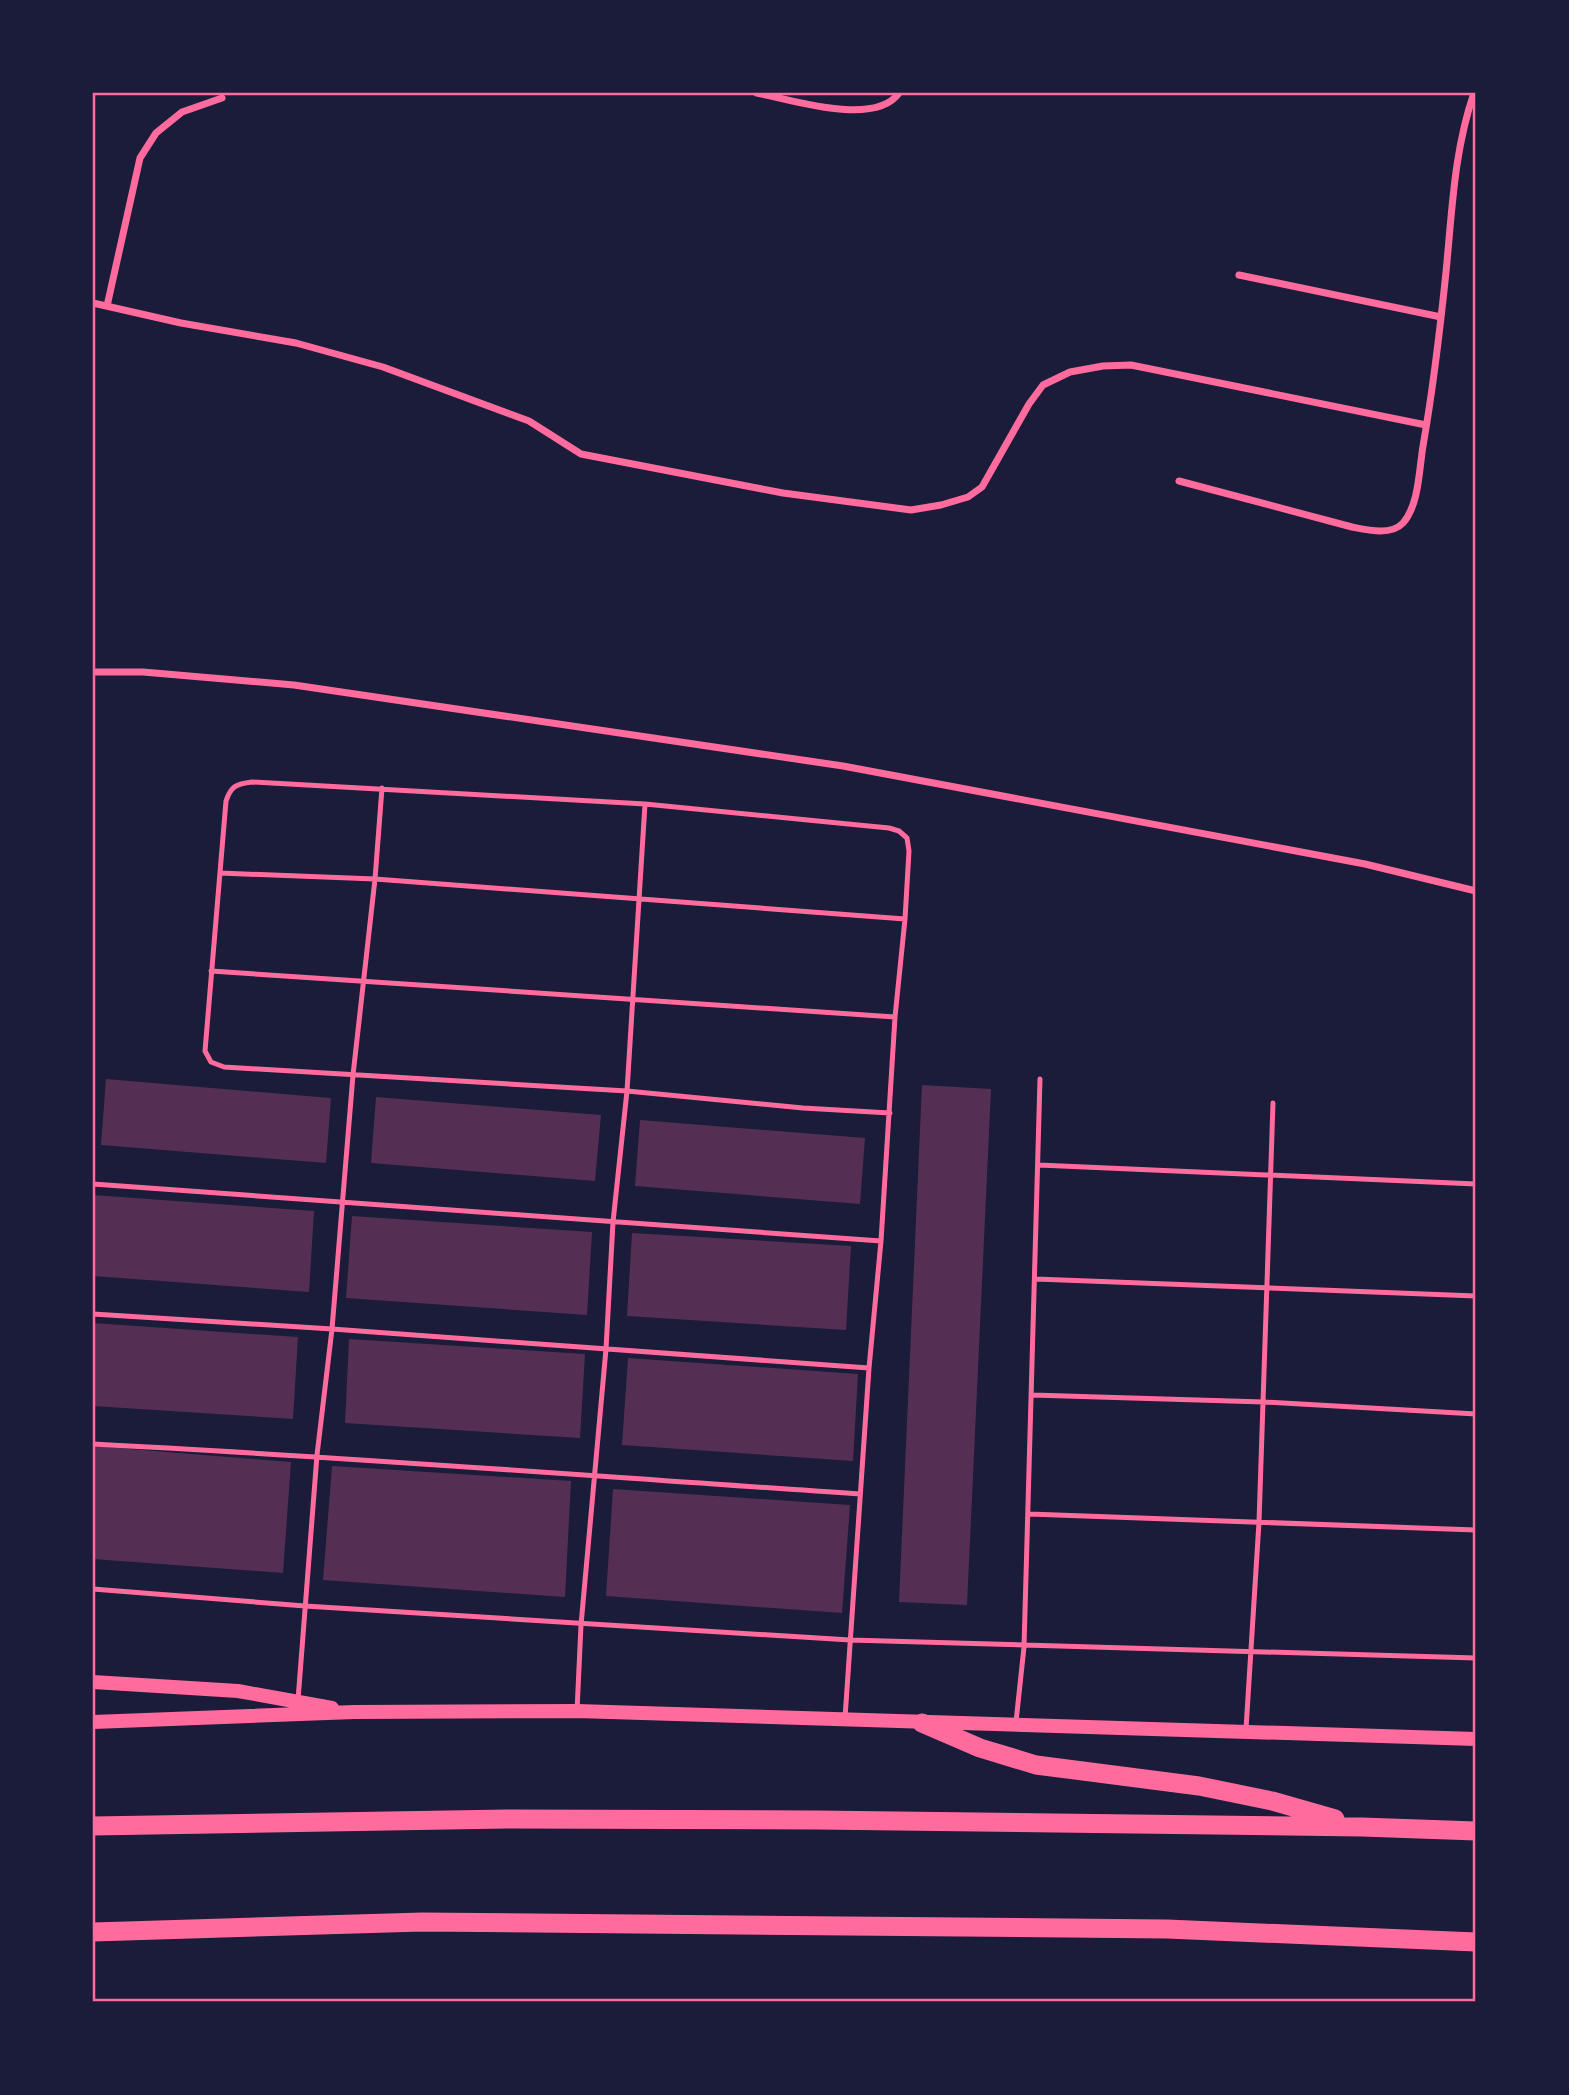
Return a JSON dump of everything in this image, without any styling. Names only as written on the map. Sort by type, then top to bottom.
[{"type":"highway","points":[[922,1723],[980,1748],[1036,1765],[1199,1786],[1272,1801],[1362,1827]]},
{"type":"highway","points":[[93,1826],[508,1819],[804,1820],[1362,1827],[1476,1831]]},
{"type":"highway","points":[[93,1932],[422,1922],[1167,1929],[1476,1942]]},
{"type":"main road","points":[[93,1682],[238,1691],[354,1712]]},
{"type":"main road","points":[[93,1722],[354,1712],[577,1711],[922,1723],[1246,1730],[1476,1740]]},
{"type":"street","points":[[757,93],[847,110],[871,110],[894,101],[899,93]]},
{"type":"street","points":[[1179,481],[1352,527],[1381,531],[1401,526],[1412,510],[1441,317],[1455,176],[1465,120],[1474,93]]},
{"type":"street","points":[[107,306],[140,158],[156,133],[182,113],[222,98]]},
{"type":"street","points":[[1239,275],[1441,317]]},
{"type":"street","points":[[93,303],[181,323],[296,343],[383,367],[529,421],[581,454],[783,493],[911,510],[968,497],[982,486],[1029,404],[1043,385],[1070,372],[1103,366],[1131,365],[1426,425]]},
{"type":"street","points":[[93,672],[143,672],[294,685],[843,766],[1365,864],[1476,891]]},
{"type":"lane","points":[[845,1719],[869,1368],[881,1241],[890,1113],[895,1017],[905,919],[909,851],[907,838],[899,831],[645,804],[251,782],[237,783],[230,789],[226,801],[205,1051],[211,1062],[224,1067],[627,1091],[803,1108],[890,1113]]},
{"type":"lane","points":[[298,1700],[317,1455],[332,1329],[353,1075],[375,879],[382,788]]},
{"type":"lane","points":[[577,1711],[581,1625],[606,1349],[613,1222],[634,1000],[645,804]]},
{"type":"lane","points":[[220,873],[375,879],[905,919]]},
{"type":"lane","points":[[211,971],[895,1017]]},
{"type":"lane","points":[[1016,1725],[1024,1647],[1040,1079]]},
{"type":"lane","points":[[1246,1730],[1259,1522],[1273,1103]]},
{"type":"lane","points":[[1039,1165],[1476,1184]]},
{"type":"lane","points":[[93,1184],[881,1241]]},
{"type":"lane","points":[[1036,1279],[1476,1296]]},
{"type":"lane","points":[[93,1314],[869,1368]]},
{"type":"lane","points":[[1032,1395],[1264,1402],[1476,1414]]},
{"type":"lane","points":[[93,1444],[317,1455],[594,1477],[860,1493]]},
{"type":"lane","points":[[1028,1514],[1476,1531]]},
{"type":"lane","points":[[93,1589],[581,1625],[850,1640],[1476,1658]]},
{"type":"building","points":[[106,1079],[331,1098],[326,1163],[101,1145]]},
{"type":"building","points":[[922,1085],[991,1089],[967,1605],[899,1602]]},
{"type":"building","points":[[376,1097],[601,1115],[595,1181],[371,1163]]},
{"type":"building","points":[[640,1120],[865,1138],[860,1204],[635,1186]]},
{"type":"building","points":[[93,1195],[314,1211],[309,1292],[93,1276]]},
{"type":"building","points":[[352,1216],[592,1232],[587,1315],[346,1298]]},
{"type":"building","points":[[632,1233],[851,1246],[846,1330],[627,1316]]},
{"type":"building","points":[[93,1323],[298,1337],[293,1419],[93,1406]]},
{"type":"building","points":[[349,1339],[585,1354],[580,1438],[345,1423]]},
{"type":"building","points":[[628,1358],[858,1374],[853,1461],[622,1445]]},
{"type":"building","points":[[93,1446],[291,1462],[283,1573],[93,1559]]},
{"type":"building","points":[[332,1466],[571,1481],[565,1597],[323,1580]]},
{"type":"building","points":[[613,1489],[850,1505],[842,1613],[606,1596]]}]
